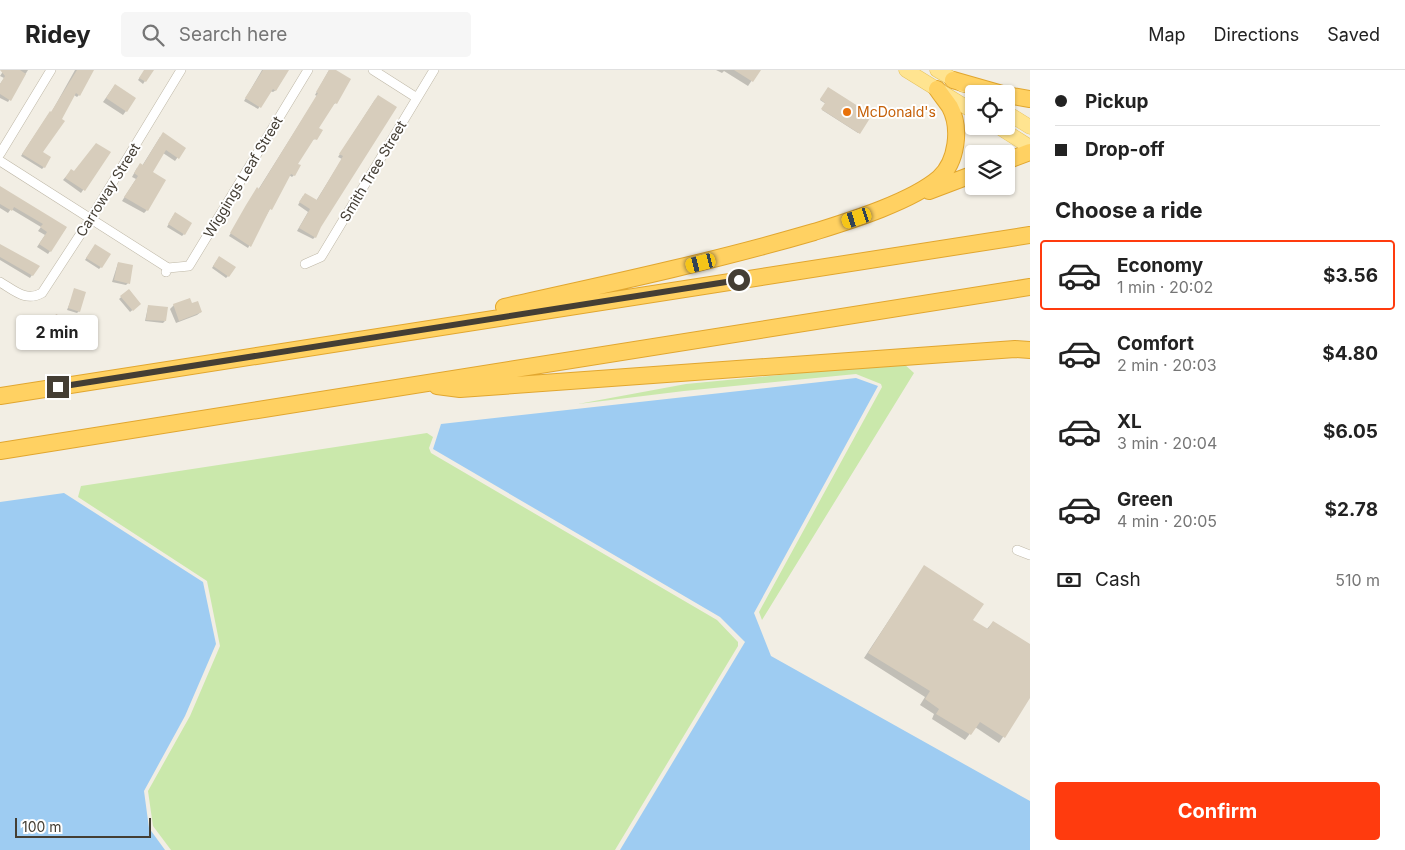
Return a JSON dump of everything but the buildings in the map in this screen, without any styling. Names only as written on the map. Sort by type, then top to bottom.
[{"type":"highway","points":[[953,80],[970,85]]},
{"type":"highway","points":[[857,218],[913,194],[939,177],[952,159],[956,127],[950,108],[937,89]]},
{"type":"highway","points":[[1015,96],[1030,99]]},
{"type":"highway","points":[[1015,158],[1030,152]]},
{"type":"highway","points":[[350,340],[739,254],[857,218],[965,177]]},
{"type":"highway","points":[[0,396],[1030,235]]},
{"type":"highway","points":[[0,451],[1030,287]]},
{"type":"highway","points":[[418,383],[460,389],[1015,349],[1030,350]]},
{"type":"main road","points":[[906,70],[965,106]]},
{"type":"main road","points":[[937,70],[965,87]]},
{"type":"main road","points":[[1015,118],[1030,127]]},
{"type":"main road","points":[[1011,135],[1030,147]]},
{"type":"street","points":[[0,154],[51,70]]},
{"type":"street","name":"Carroway Street","points":[[0,282],[25,297],[34,297],[42,293],[91,218],[181,70]]},
{"type":"street","name":"Wiggings Leaf Street","points":[[91,218],[167,270],[189,266],[308,70]]},
{"type":"street","points":[[372,70],[416,98]]},
{"type":"street","name":"Smith Tree Street","points":[[305,264],[321,257],[434,70]]},
{"type":"street","points":[[0,161],[91,218]]},
{"type":"street","points":[[1017,550],[1030,555]]},
{"type":"green space","points":[[903,363],[914,373],[762,620],[759,612],[882,387],[881,384],[856,374],[684,391],[578,404],[686,384]]},
{"type":"green space","points":[[427,433],[433,437],[429,448],[431,453],[717,620],[738,642],[738,646],[615,850],[171,850],[153,826],[148,791],[190,716],[220,646],[207,581],[78,497],[81,486]]},
{"type":"water","points":[[856,378],[878,386],[754,613],[771,656],[1030,801],[1030,850],[620,850],[745,642],[720,617],[433,449],[441,424]]},
{"type":"water","points":[[64,493],[203,582],[216,644],[185,716],[144,791],[149,828],[165,850],[0,850],[0,502]]},
{"type":"place","name":"McDonald's","points":[[847,112]]},
{"type":"route","points":[[58,387],[739,280]]}]
